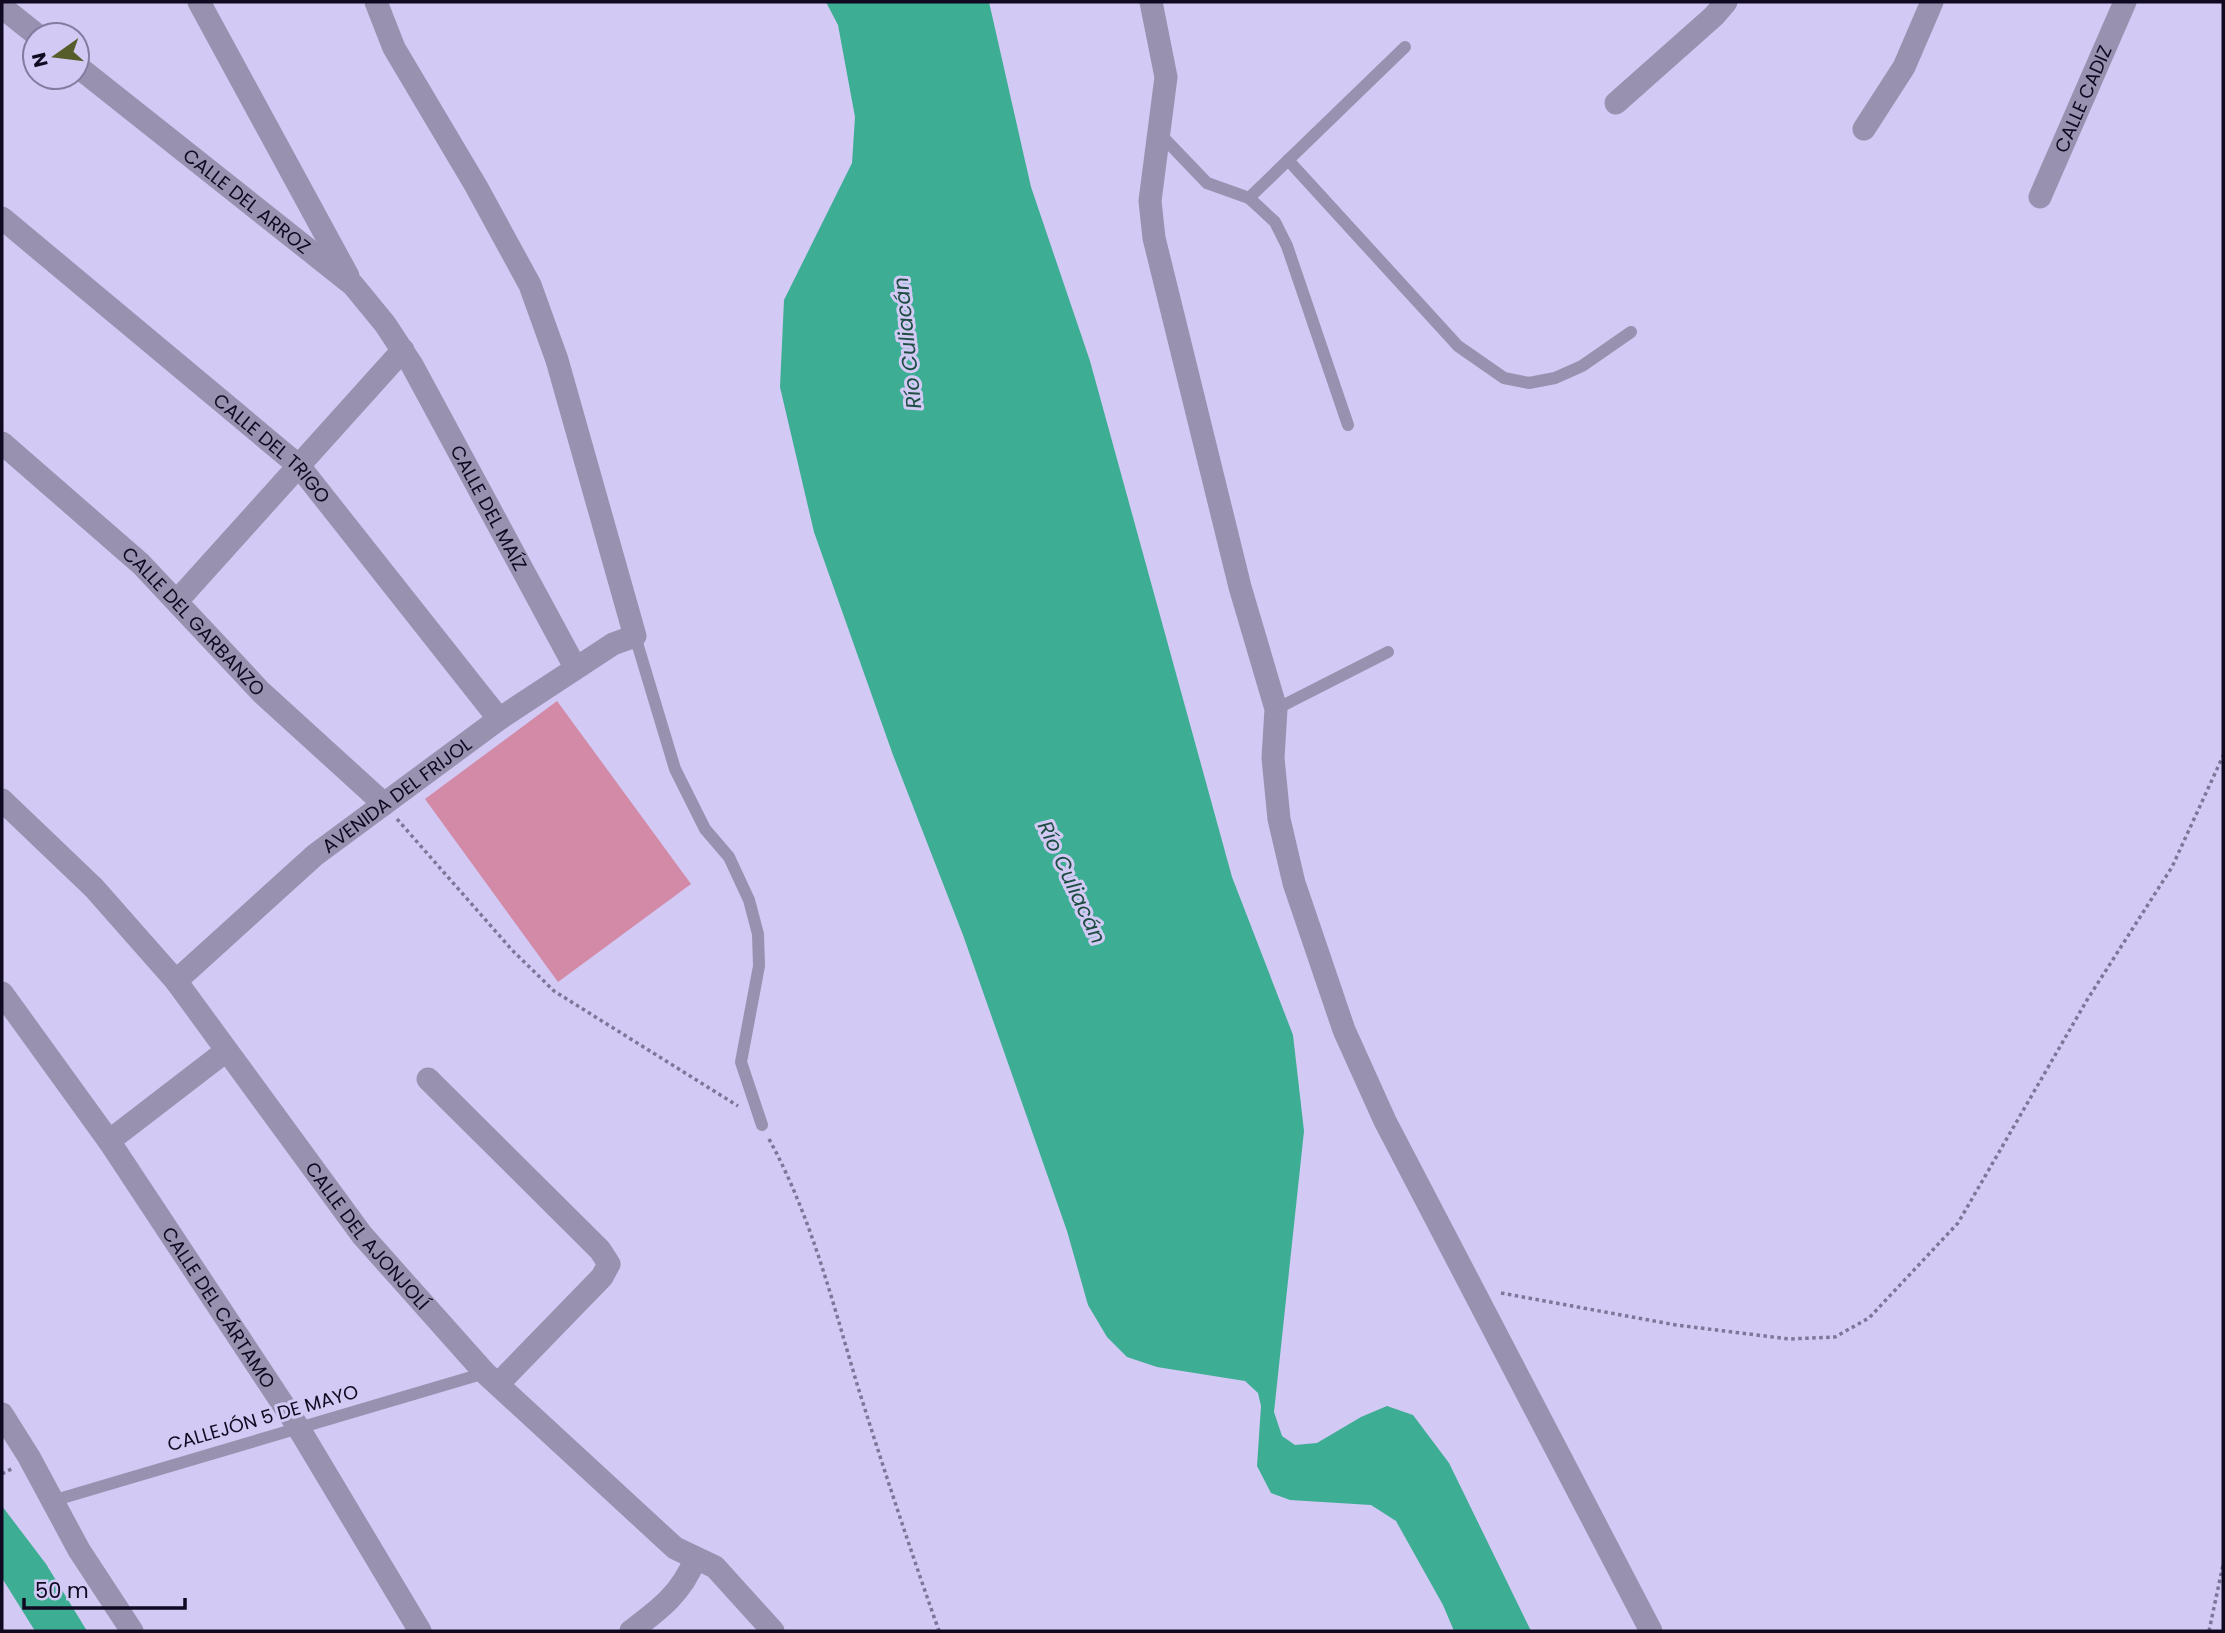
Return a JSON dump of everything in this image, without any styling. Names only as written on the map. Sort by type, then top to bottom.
[{"type":"street","points":[[199,2],[353,285]]},
{"type":"street","points":[[376,2],[394,48],[488,207],[530,285],[556,360],[635,636]]},
{"type":"street","points":[[1151,2],[1166,77],[1150,201],[1154,238],[1240,587],[1276,709],[1273,758],[1279,819],[1294,883],[1340,1018],[1385,1121],[1475,1289],[1651,1631]]},
{"type":"street","points":[[1616,103],[1714,16],[1726,2]]},
{"type":"street","points":[[1864,129],[1904,67],[1932,2]]},
{"type":"street","name":"CALLE CADIZ","points":[[2040,197],[2125,2]]},
{"type":"street","points":[[2,7],[21,22]]},
{"type":"street","name":"CALLE DEL ARROZ","points":[[91,77],[353,285],[403,350]]},
{"type":"street","name":"CALLE DEL TRIGO","points":[[2,218],[299,466],[499,719]]},
{"type":"street","points":[[177,601],[403,350]]},
{"type":"street","name":"CALLE DEL MAÍZ","points":[[403,350],[575,667]]},
{"type":"street","name":"CALLE DEL GARBANZO","points":[[2,443],[91,518],[177,601],[205,635],[261,692],[384,804]]},
{"type":"street","name":"AVENIDA DEL FRIJOL","points":[[176,981],[315,855],[499,719],[613,643],[635,636]]},
{"type":"street","name":"CALLE DEL AJONJOLÍ","points":[[2,800],[93,888],[176,981],[362,1235],[492,1378],[675,1548],[715,1567],[773,1631]]},
{"type":"street","name":"CALLE DEL CÁRTAMO","points":[[2,993],[109,1141],[298,1427],[420,1631]]},
{"type":"street","points":[[109,1141],[226,1051]]},
{"type":"street","points":[[428,1079],[600,1250],[609,1264],[602,1277],[492,1378]]},
{"type":"street","points":[[2,1415],[79,1550],[132,1631]]},
{"type":"street","points":[[631,1631],[666,1605],[687,1580],[695,1559]]},
{"type":"lane","points":[[1249,198],[1405,47]]},
{"type":"lane","points":[[1157,131],[1207,183],[1249,198],[1275,222],[1287,246],[1348,425]]},
{"type":"lane","points":[[1288,160],[1458,346],[1504,378],[1529,383],[1555,377],[1582,366],[1631,332]]},
{"type":"lane","points":[[635,636],[662,735],[675,769],[705,830],[729,857],[749,900],[758,934],[759,967],[741,1062],[762,1125]]},
{"type":"lane","points":[[1276,709],[1388,652]]},
{"type":"lane","name":"CALLEJÓN 5 DE MAYO","points":[[52,1501],[298,1427],[492,1378]]},
{"type":"path","points":[[1475,1289],[1676,1325],[1789,1339],[1835,1337],[1870,1318],[1958,1223],[2087,1000],[2172,867],[2217,775],[2223,756]]},
{"type":"path","points":[[384,804],[512,950],[554,991],[722,1093],[762,1125],[787,1171],[824,1268],[877,1449],[939,1631]]},
{"type":"path","points":[[2209,1631],[2223,1565]]},
{"type":"shaded area","points":[[557,701],[691,884],[558,982],[425,799]]},
{"type":"water","name":"Río Culiacán","points":[[826,2],[989,2],[1031,187],[1090,361],[1232,877],[1293,1035],[1304,1131],[1274,1412],[1282,1436],[1295,1445],[1317,1443],[1361,1417],[1387,1406],[1413,1415],[1449,1463],[1531,1631],[1454,1631],[1443,1605],[1396,1521],[1371,1505],[1290,1500],[1271,1493],[1257,1466],[1261,1406],[1258,1393],[1245,1381],[1157,1367],[1127,1357],[1107,1337],[1088,1305],[1067,1231],[963,935],[893,755],[814,532],[780,387],[784,300],[852,163],[855,117],[838,25]]},
{"type":"water","points":[[2,1506],[46,1564],[87,1631],[35,1631],[2,1578]]}]
